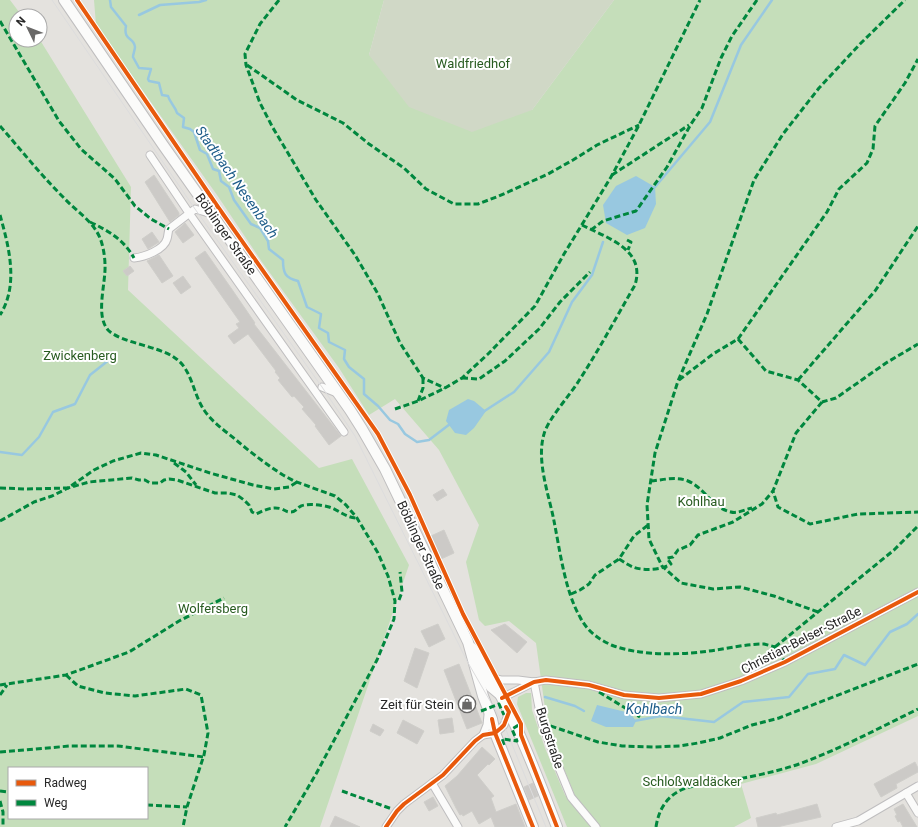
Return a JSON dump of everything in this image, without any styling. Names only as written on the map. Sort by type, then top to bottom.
[{"type":"main road","name":"Böblinger Straße","points":[[64,0],[338,393],[362,429],[385,469],[468,642],[483,696],[488,708],[491,729],[533,827]]},
{"type":"main road","name":"Böblinger Straße","points":[[70,0],[368,426],[383,456],[385,469]]},
{"type":"main road","name":"Böblinger Straße","points":[[468,642],[492,678],[521,735],[556,827]]},
{"type":"street","name":"Böblinger Straße","points":[[150,155],[188,213],[344,432]]},
{"type":"street","name":"Böblinger Straße","points":[[134,258],[144,257],[154,252],[167,241],[169,229],[195,209],[212,214]]},
{"type":"street","points":[[322,371],[322,387]]},
{"type":"street","points":[[315,392],[322,387]]},
{"type":"street","points":[[322,387],[338,393]]},
{"type":"street","name":"Christian-Belser-Straße","points":[[502,698],[534,682],[546,680],[582,684],[624,695],[659,698],[701,694],[741,681],[785,662],[918,592]]},
{"type":"street","name":"Böblinger Straße","points":[[475,667],[490,688],[502,698]]},
{"type":"street","points":[[492,678],[534,682]]},
{"type":"street","name":"Burgstraße","points":[[534,682],[542,723],[571,797],[596,827]]},
{"type":"street","points":[[386,827],[404,804],[443,776],[475,741],[491,729],[504,725],[509,712]]},
{"type":"street","points":[[432,783],[458,827]]},
{"type":"street","points":[[836,827],[858,821],[918,786]]},
{"type":"street","points":[[906,793],[918,813]]},
{"type":"green space","name":"Wolfersberg","points":[[0,0],[10,0],[16,8],[8,8],[8,48],[45,48],[131,187],[128,290],[319,468],[352,459],[409,565],[320,827],[0,827]]},
{"type":"green space","points":[[94,0],[384,0],[369,55],[532,110],[614,0],[918,0],[918,716],[816,764],[741,784],[751,818],[734,827],[598,827],[575,796],[548,730],[536,643],[509,621],[485,626],[479,620],[466,562],[479,525],[439,450],[395,399],[369,415],[339,368],[262,262],[217,195],[96,25]]},
{"type":"green space","name":"Waldfriedhof","points":[[384,0],[614,0],[532,110],[472,132],[409,107],[369,55]]},
{"type":"green space","points":[[526,693],[531,693],[532,710],[545,748],[565,795],[591,827],[567,827],[517,704],[518,697]]},
{"type":"water","points":[[636,176],[655,187],[656,204],[645,228],[627,235],[606,223],[603,205],[616,186]]},
{"type":"water","points":[[468,399],[474,401],[486,411],[474,428],[466,435],[455,433],[446,421],[449,410]]},
{"type":"water","points":[[597,705],[630,713],[636,721],[633,727],[606,727],[591,721]]},
{"type":"building","points":[[154,175],[179,213],[179,215],[170,222],[145,182]]},
{"type":"building","points":[[185,223],[194,235],[183,243],[175,232]]},
{"type":"building","points":[[152,232],[159,242],[148,249],[142,239]]},
{"type":"building","points":[[205,251],[255,323],[254,324],[341,436],[329,445],[315,426],[316,425],[302,409],[304,407],[294,396],[292,397],[278,380],[280,378],[275,372],[276,371],[248,334],[234,344],[228,336],[239,328],[236,324],[240,322],[195,258]]},
{"type":"building","points":[[159,255],[173,276],[162,283],[147,261]]},
{"type":"building","points":[[130,266],[134,271],[127,276],[123,271]]},
{"type":"building","points":[[183,276],[191,287],[181,294],[173,283]]},
{"type":"building","points":[[443,489],[447,495],[437,501],[433,495]]},
{"type":"building","points":[[444,530],[454,553],[441,559],[431,536]]},
{"type":"building","points":[[438,624],[445,639],[429,647],[421,631]]},
{"type":"building","points":[[505,624],[527,642],[517,653],[491,630]]},
{"type":"building","points":[[415,648],[429,653],[417,688],[404,681]]},
{"type":"building","points":[[459,664],[482,723],[467,729],[444,670]]},
{"type":"building","points":[[452,718],[454,732],[440,734],[438,720]]},
{"type":"building","points":[[403,720],[424,731],[417,744],[397,733]]},
{"type":"building","points":[[373,724],[384,730],[380,736],[370,731]]},
{"type":"building","points":[[482,747],[495,759],[477,775],[494,796],[491,798],[496,812],[516,804],[525,827],[495,827],[491,817],[479,824],[472,811],[463,816],[462,814],[460,815],[456,808],[445,786],[457,776]]},
{"type":"building","points":[[915,762],[918,772],[896,784],[897,788],[881,797],[874,784]]},
{"type":"building","points":[[533,783],[538,796],[529,800],[524,787]]},
{"type":"building","points":[[433,797],[438,806],[429,811],[424,802]]},
{"type":"building","points":[[817,804],[821,817],[777,827],[758,827],[756,818],[776,813],[777,815]]},
{"type":"building","points":[[903,804],[917,827],[903,827],[900,821],[898,822],[894,809]]},
{"type":"building","points":[[335,816],[360,827],[330,827]]},
{"type":"waterway","name":"Stadtbach Nesenbach","points":[[110,0],[111,7],[126,26],[125,31],[127,37],[134,44],[135,48],[133,57],[139,68],[151,69],[148,79],[149,81],[159,83],[162,95],[168,96],[177,113],[184,118],[183,127],[194,132],[200,150],[207,154],[213,169],[219,171],[221,181],[229,187],[234,200],[251,224],[260,228],[268,241],[269,249],[283,260],[284,272],[290,278],[298,281],[307,307],[321,314],[319,328],[328,333],[329,342],[345,350],[344,359],[349,367],[364,379],[364,394],[378,406],[390,420],[398,424],[405,434],[417,442],[429,440],[450,424]]},
{"type":"waterway","points":[[139,15],[160,5],[199,2],[206,0]]},
{"type":"waterway","points":[[655,187],[710,122],[741,45],[772,0]]},
{"type":"waterway","points":[[483,412],[514,392],[549,352],[572,302],[592,275],[603,242]]},
{"type":"waterway","points":[[0,452],[22,455],[39,437],[53,412],[75,404],[90,375],[114,356]]},
{"type":"waterway","name":"Kohlbach","points":[[634,721],[661,716],[714,722],[743,702],[789,697],[808,674],[835,669],[844,655],[865,665],[890,632],[907,624],[918,614]]},
{"type":"waterway","name":"Kohlbach","points":[[545,697],[575,706],[584,711]]},
{"type":"tram line","points":[[52,0],[195,209],[322,387],[355,436],[467,661],[504,725],[546,827]]},
{"type":"marked path","points":[[279,0],[260,24],[245,54],[246,65],[260,103],[273,128],[316,200],[355,255],[378,294],[400,343],[423,378],[445,388]]},
{"type":"marked path","points":[[395,409],[418,401],[462,378],[535,306],[564,254],[611,177],[639,125],[700,0]]},
{"type":"marked path","points":[[591,230],[603,221],[636,211],[667,167],[691,124],[702,108],[721,58],[732,36],[757,0]]},
{"type":"marked path","points":[[818,612],[774,596],[740,587],[713,589],[681,583],[662,566],[649,539],[647,505],[655,453],[678,381],[707,314],[754,180],[783,134],[819,88],[860,44],[905,0]]},
{"type":"marked path","points":[[0,21],[59,121],[81,149],[115,179],[135,206],[151,219],[169,229]]},
{"type":"marked path","points":[[738,339],[827,212],[839,189],[867,163],[873,149],[875,126],[905,83],[918,59]]},
{"type":"marked path","points":[[247,65],[297,100],[343,123],[369,144],[404,168],[426,189],[454,204],[478,204],[499,196],[548,174],[597,145],[639,125]]},
{"type":"marked path","points":[[612,175],[689,125]]},
{"type":"marked path","points":[[0,126],[47,180],[89,221],[97,232],[102,244],[105,258],[102,316],[104,324],[108,330],[122,338],[160,350],[175,358],[181,363],[189,375],[200,404],[218,426],[283,475],[294,481],[335,496],[346,505],[357,518],[378,553],[388,576],[395,601],[394,619],[377,660],[316,774],[285,827]]},
{"type":"marked path","points":[[0,215],[9,253],[11,279],[6,303],[0,315]]},
{"type":"marked path","points":[[90,222],[121,241],[134,258]]},
{"type":"marked path","points":[[582,225],[622,246],[635,262],[637,273],[635,285],[601,344],[576,385],[546,428],[542,444],[541,455],[544,478],[567,583],[575,607],[586,627],[598,638],[609,644],[624,649],[657,654],[680,654],[764,644],[775,647],[785,662]]},
{"type":"marked path","points":[[798,380],[875,291],[918,226]]},
{"type":"marked path","points":[[627,240],[631,242],[628,250]]},
{"type":"marked path","points":[[462,378],[479,379],[505,361],[539,329],[560,302],[590,272]]},
{"type":"marked path","points":[[679,380],[713,354],[738,339],[766,371],[798,380],[822,402],[836,398],[886,363],[918,344]]},
{"type":"marked path","points":[[418,401],[423,388],[423,378]]},
{"type":"marked path","points":[[822,402],[796,433],[773,491],[778,507],[810,524],[858,514],[918,512]]},
{"type":"marked path","points":[[0,488],[68,488],[94,470],[113,461],[141,453],[156,455],[210,473],[253,485],[274,489],[289,487],[297,482]]},
{"type":"marked path","points":[[174,463],[186,472],[196,485]]},
{"type":"marked path","points":[[0,521],[34,502],[52,496],[68,488],[89,482],[132,478],[145,480],[150,483],[160,483],[169,479],[177,480],[215,493],[237,495],[244,500],[249,505],[252,512],[256,514],[275,508],[293,512],[301,506],[311,504],[333,508],[349,517],[357,518]]},
{"type":"marked path","points":[[651,481],[670,479],[688,481],[699,488],[724,510],[736,512],[752,508]]},
{"type":"marked path","points":[[619,559],[631,566],[642,569],[658,569],[667,566],[671,564],[667,558],[673,557],[678,550],[690,545],[698,535],[733,522],[762,504],[773,491]]},
{"type":"marked path","points":[[571,594],[589,584],[595,575],[619,559],[634,536],[648,525]]},
{"type":"marked path","points":[[775,647],[894,550],[918,526]]},
{"type":"marked path","points":[[399,600],[402,592],[400,572]]},
{"type":"marked path","points":[[0,685],[66,675],[129,652],[179,621],[224,598]]},
{"type":"marked path","points":[[542,723],[598,742],[622,746],[680,746],[720,738],[752,725],[779,718],[918,664]]},
{"type":"marked path","points":[[66,675],[78,686],[105,693],[135,696],[186,689],[201,695],[208,733],[204,755],[187,807],[183,827]]},
{"type":"marked path","points":[[0,695],[7,685]]},
{"type":"marked path","points":[[599,692],[640,717]]},
{"type":"marked path","points":[[481,711],[499,704],[504,715]]},
{"type":"marked path","points":[[656,827],[662,807],[671,797],[682,790],[689,787],[758,775],[799,764],[844,745],[918,709]]},
{"type":"marked path","points":[[504,745],[502,739],[517,741],[512,729],[522,723]]},
{"type":"marked path","points":[[0,752],[70,746],[118,746],[204,757]]},
{"type":"marked path","points":[[0,791],[8,792]]},
{"type":"marked path","points":[[342,791],[392,809]]},
{"type":"marked path","points":[[0,801],[3,812],[3,827]]},
{"type":"marked path","points":[[148,805],[187,807]]},
{"type":"cycle path","points":[[77,0],[218,207],[378,434],[410,495],[463,614],[521,724],[521,735],[557,827]]},
{"type":"cycle path","points":[[502,698],[534,682],[546,680],[589,685],[624,695],[659,698],[701,694],[741,681],[785,662],[918,592]]},
{"type":"cycle path","points":[[386,827],[404,804],[443,775],[475,741],[483,735],[495,733],[501,728],[504,725],[509,712],[506,707]]},
{"type":"cycle path","points":[[492,719],[495,733],[533,827]]},
{"type":"place","name":"Zeit für Stein","points":[[467,704]]},
{"type":"park label","name":"Zwickenberg","points":[[80,355]]},
{"type":"park label","name":"Kohlhau","points":[[701,501]]},
{"type":"park label","name":"Schloßwaldäcker","points":[[692,781]]}]
